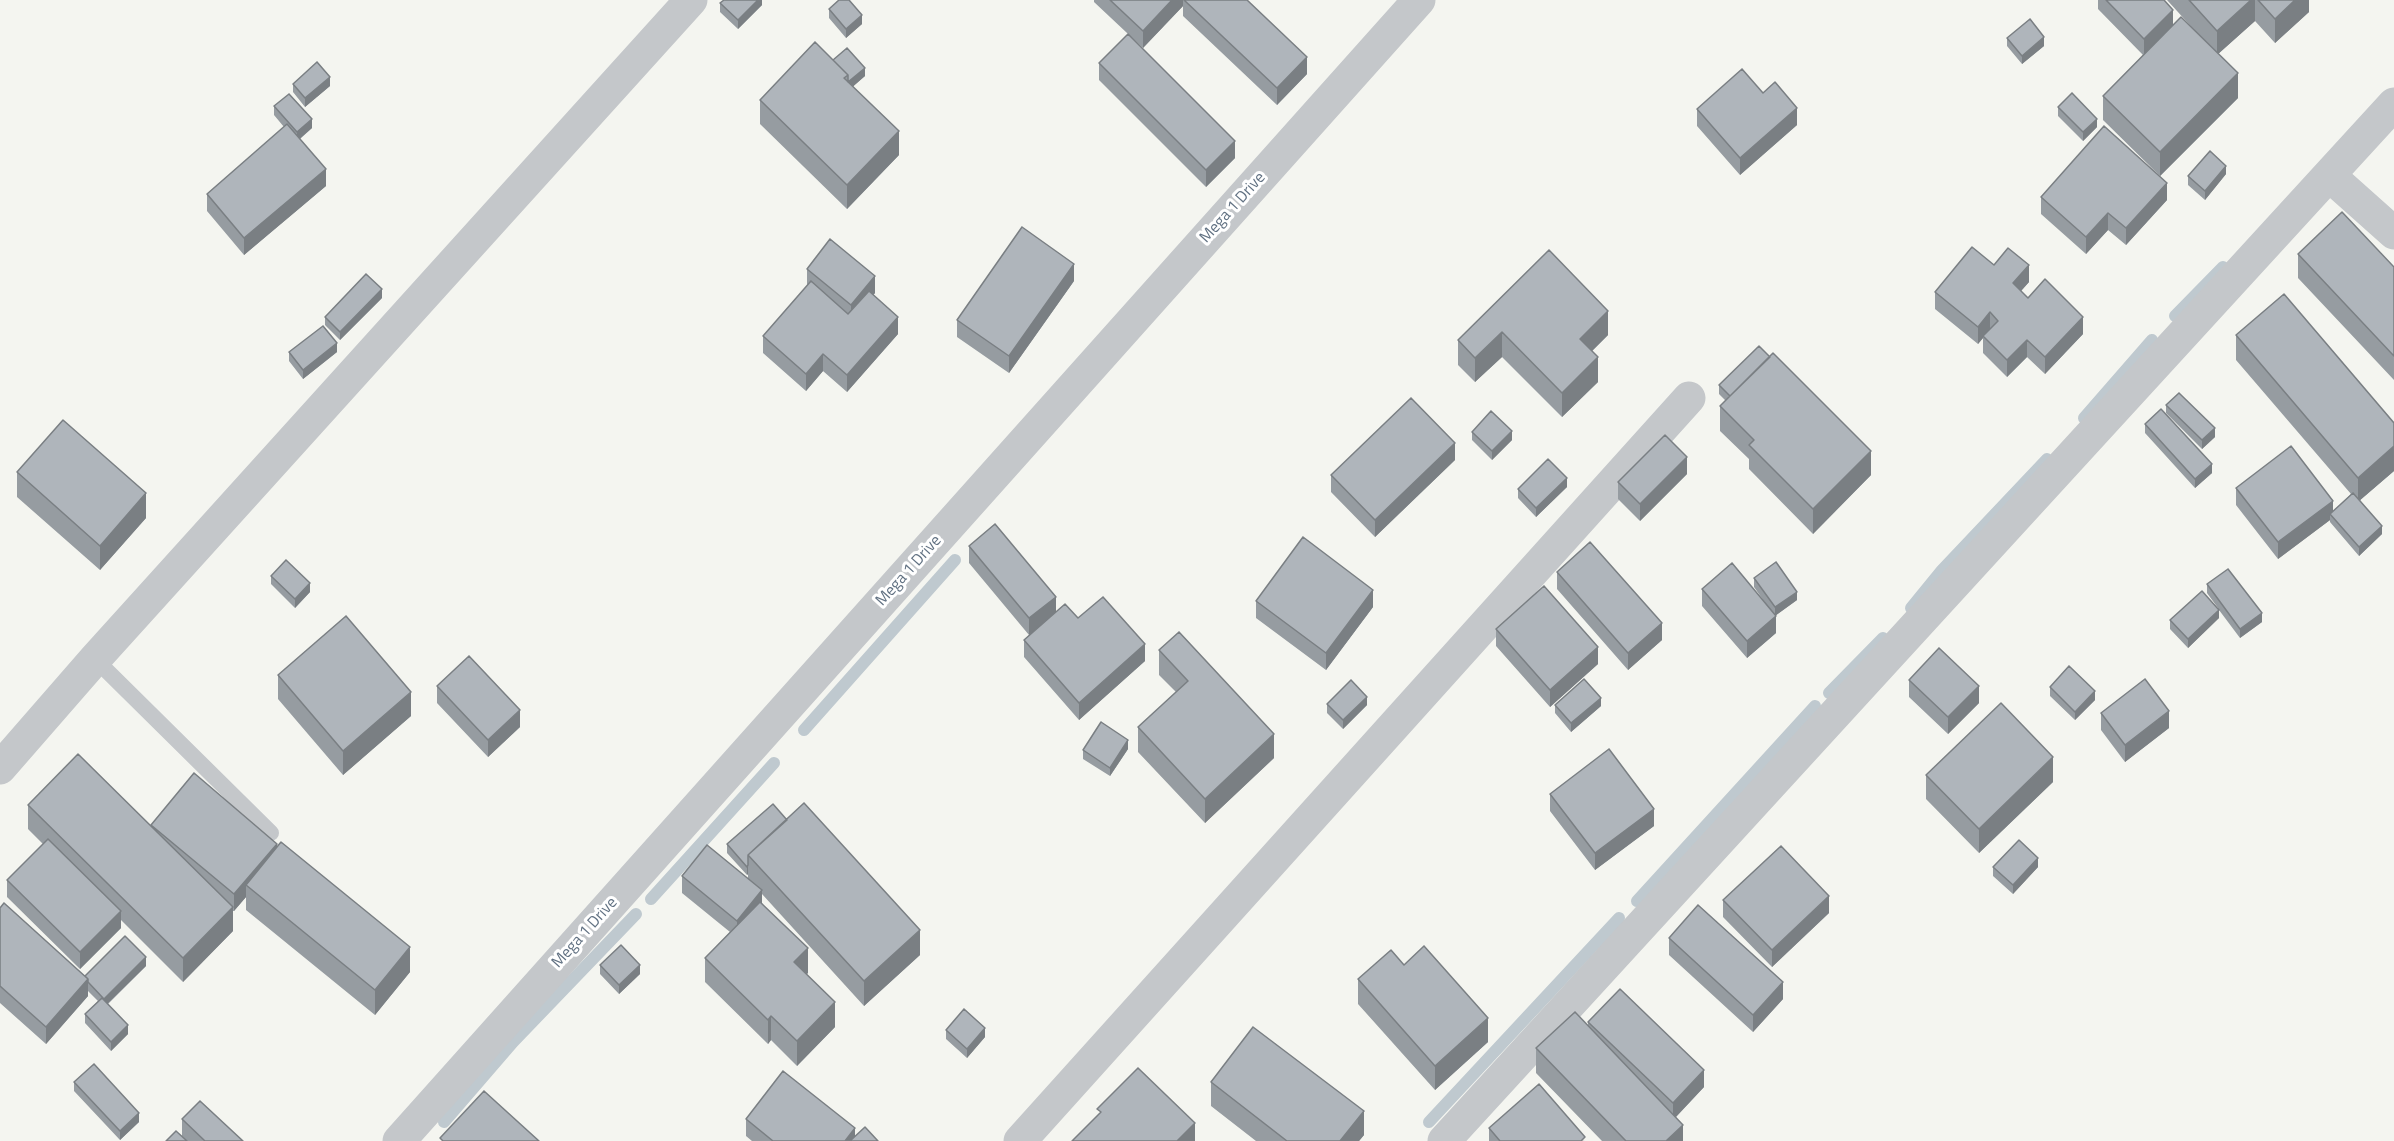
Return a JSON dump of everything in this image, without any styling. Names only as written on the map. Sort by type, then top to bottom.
[{"type":"street","points":[[0,768],[95,659],[691,0]]},
{"type":"street","name":"Mega 1 Drive","points":[[399,1141],[1419,0]]},
{"type":"street","points":[[1444,1141],[2394,104]]},
{"type":"street","points":[[2330,176],[2394,233]]},
{"type":"street","points":[[1020,1141],[1689,398]]},
{"type":"lane","points":[[95,659],[271,833]]},
{"type":"building","points":[[724,0],[758,0],[738,20],[720,3]]},
{"type":"building","points":[[839,0],[849,0],[862,15],[846,29],[829,9]]},
{"type":"building","points":[[1110,0],[1172,0],[1143,31]]},
{"type":"building","points":[[1184,0],[1247,0],[1307,57],[1277,88]]},
{"type":"building","points":[[2106,0],[2164,0],[2173,10],[2144,39]]},
{"type":"building","points":[[2189,0],[2251,0],[2217,31]]},
{"type":"building","points":[[2258,0],[2295,0],[2275,19]]},
{"type":"building","points":[[2181,17],[2238,73],[2160,152],[2103,96]]},
{"type":"building","points":[[2030,19],[2044,37],[2022,56],[2007,38]]},
{"type":"building","points":[[1128,34],[1235,141],[1206,170],[1099,63]]},
{"type":"building","points":[[815,42],[848,75],[844,78],[899,131],[847,185],[760,100]]},
{"type":"building","points":[[847,48],[865,68],[848,82],[848,75],[833,60]]},
{"type":"building","points":[[317,62],[330,77],[305,98],[293,84]]},
{"type":"building","points":[[1742,69],[1763,93],[1775,82],[1797,108],[1740,158],[1697,109]]},
{"type":"building","points":[[2072,93],[2097,119],[2083,132],[2058,107]]},
{"type":"building","points":[[289,94],[312,119],[297,132],[274,106]]},
{"type":"building","points":[[287,124],[326,169],[244,238],[207,194]]},
{"type":"building","points":[[2104,126],[2167,183],[2126,228],[2108,213],[2086,237],[2041,197]]},
{"type":"building","points":[[2210,151],[2226,166],[2205,191],[2188,176]]},
{"type":"building","points":[[2342,212],[2394,267],[2394,356],[2298,254]]},
{"type":"building","points":[[1022,227],[1074,264],[1009,356],[957,320]]},
{"type":"building","points":[[830,239],[875,276],[851,305],[807,269]]},
{"type":"building","points":[[1972,247],[1994,265],[2008,248],[2029,265],[2013,283],[2028,298],[2045,279],[2083,317],[2045,357],[2027,340],[2007,360],[1983,336],[1998,321],[1990,312],[1978,327],[1935,292]]},
{"type":"building","points":[[1549,250],[1608,311],[1580,339],[1598,357],[1562,393],[1502,332],[1475,358],[1458,340]]},
{"type":"building","points":[[366,274],[382,289],[340,332],[325,317]]},
{"type":"building","points":[[811,281],[848,314],[869,291],[898,317],[847,375],[823,354],[806,374],[763,336]]},
{"type":"building","points":[[2284,294],[2394,423],[2394,446],[2358,478],[2236,335]]},
{"type":"building","points":[[323,326],[337,343],[303,370],[289,352]]},
{"type":"building","points":[[1759,346],[1770,357],[1730,396],[1719,385]]},
{"type":"building","points":[[1773,353],[1871,451],[1813,509],[1749,445],[1754,440],[1720,406]]},
{"type":"building","points":[[2179,393],[2215,428],[2202,440],[2166,405]]},
{"type":"building","points":[[1411,398],[1455,443],[1375,520],[1331,475]]},
{"type":"building","points":[[2161,409],[2212,464],[2195,479],[2145,424]]},
{"type":"building","points":[[1491,411],[1512,431],[1492,451],[1472,432]]},
{"type":"building","points":[[63,420],[146,493],[100,546],[17,472]]},
{"type":"building","points":[[1665,435],[1687,457],[1640,504],[1618,482]]},
{"type":"building","points":[[2291,446],[2333,501],[2278,542],[2236,488]]},
{"type":"building","points":[[1548,459],[1567,478],[1536,508],[1518,489]]},
{"type":"building","points":[[2353,493],[2382,526],[2359,547],[2330,514]]},
{"type":"building","points":[[995,524],[1056,597],[1029,618],[969,546]]},
{"type":"building","points":[[1303,537],[1373,590],[1326,653],[1256,601]]},
{"type":"building","points":[[1590,542],[1662,623],[1628,653],[1557,572]]},
{"type":"building","points":[[286,560],[310,583],[295,599],[271,576]]},
{"type":"building","points":[[1776,562],[1797,592],[1775,607],[1754,578]]},
{"type":"building","points":[[1732,563],[1776,616],[1747,641],[1702,589]]},
{"type":"building","points":[[2228,569],[2262,613],[2240,629],[2207,584]]},
{"type":"building","points":[[1544,586],[1598,647],[1550,690],[1496,629]]},
{"type":"building","points":[[2202,591],[2219,610],[2188,639],[2170,620]]},
{"type":"building","points":[[1103,597],[1145,644],[1079,703],[1024,640],[1065,604],[1078,618]]},
{"type":"building","points":[[346,616],[411,692],[343,751],[278,675]]},
{"type":"building","points":[[1179,632],[1274,734],[1205,799],[1138,727],[1188,681],[1159,650]]},
{"type":"building","points":[[1939,648],[1979,686],[1948,717],[1909,680]]},
{"type":"building","points":[[469,656],[520,710],[488,740],[437,686]]},
{"type":"building","points":[[2069,666],[2095,691],[2075,712],[2050,687]]},
{"type":"building","points":[[1584,679],[1601,698],[1571,723],[1555,705]]},
{"type":"building","points":[[2145,679],[2169,711],[2125,745],[2101,713]]},
{"type":"building","points":[[1351,680],[1367,697],[1343,720],[1327,704]]},
{"type":"building","points":[[2001,703],[2053,757],[1979,829],[1926,775]]},
{"type":"building","points":[[1101,722],[1128,740],[1110,768],[1083,750]]},
{"type":"building","points":[[1609,749],[1654,809],[1595,853],[1550,794]]},
{"type":"building","points":[[78,754],[233,907],[183,958],[28,805]]},
{"type":"building","points":[[194,773],[277,844],[234,894],[151,825]]},
{"type":"building","points":[[804,803],[920,930],[864,981],[748,855]]},
{"type":"building","points":[[773,804],[787,820],[748,855],[747,867],[727,844]]},
{"type":"building","points":[[48,839],[121,911],[80,952],[7,880]]},
{"type":"building","points":[[2019,840],[2038,858],[2013,885],[1993,867]]},
{"type":"building","points":[[281,842],[410,947],[375,990],[246,885]]},
{"type":"building","points":[[707,845],[762,890],[737,921],[682,876]]},
{"type":"building","points":[[1781,846],[1829,896],[1772,950],[1723,900]]},
{"type":"building","points":[[760,902],[808,948],[794,962],[835,1002],[797,1041],[771,1016],[768,1020],[705,958]]},
{"type":"building","points":[[4,903],[88,979],[46,1027],[0,986],[0,908]]},
{"type":"building","points":[[1698,905],[1783,982],[1753,1015],[1669,938]]},
{"type":"building","points":[[125,936],[146,957],[104,999],[85,976]]},
{"type":"building","points":[[621,945],[640,965],[619,985],[600,965]]},
{"type":"building","points":[[1424,946],[1488,1018],[1435,1066],[1358,979],[1391,950],[1404,965]]},
{"type":"building","points":[[1620,989],[1704,1070],[1673,1103],[1588,1022]]},
{"type":"building","points":[[102,998],[128,1025],[111,1042],[85,1014]]},
{"type":"building","points":[[964,1009],[985,1028],[967,1049],[946,1030]]},
{"type":"building","points":[[1575,1012],[1683,1125],[1666,1141],[1626,1141],[1536,1048]]},
{"type":"building","points":[[1253,1027],[1364,1111],[1340,1141],[1287,1141],[1211,1082]]},
{"type":"building","points":[[94,1064],[139,1113],[120,1131],[74,1082]]},
{"type":"building","points":[[1138,1068],[1195,1123],[1177,1141],[1072,1141],[1101,1112],[1097,1109]]},
{"type":"building","points":[[783,1071],[855,1128],[845,1141],[773,1141],[746,1119]]},
{"type":"building","points":[[1539,1084],[1585,1137],[1581,1141],[1500,1141],[1489,1128]]},
{"type":"building","points":[[484,1091],[539,1141],[443,1141],[440,1138]]},
{"type":"building","points":[[200,1101],[243,1141],[205,1141],[182,1119]]},
{"type":"building","points":[[865,1127],[878,1141],[850,1141]]},
{"type":"building","points":[[176,1131],[187,1141],[166,1141]]},
{"type":"waterway","points":[[2175,316],[2223,267]]},
{"type":"waterway","points":[[2084,418],[2152,340]]},
{"type":"waterway","points":[[1911,608],[1942,570],[2047,459]]},
{"type":"waterway","points":[[804,730],[955,560]]},
{"type":"waterway","points":[[1829,693],[1883,638]]},
{"type":"waterway","points":[[1637,901],[1815,706]]},
{"type":"waterway","points":[[651,899],[774,763]]},
{"type":"waterway","points":[[444,1122],[513,1042],[636,914]]},
{"type":"waterway","points":[[1429,1122],[1619,918]]}]
